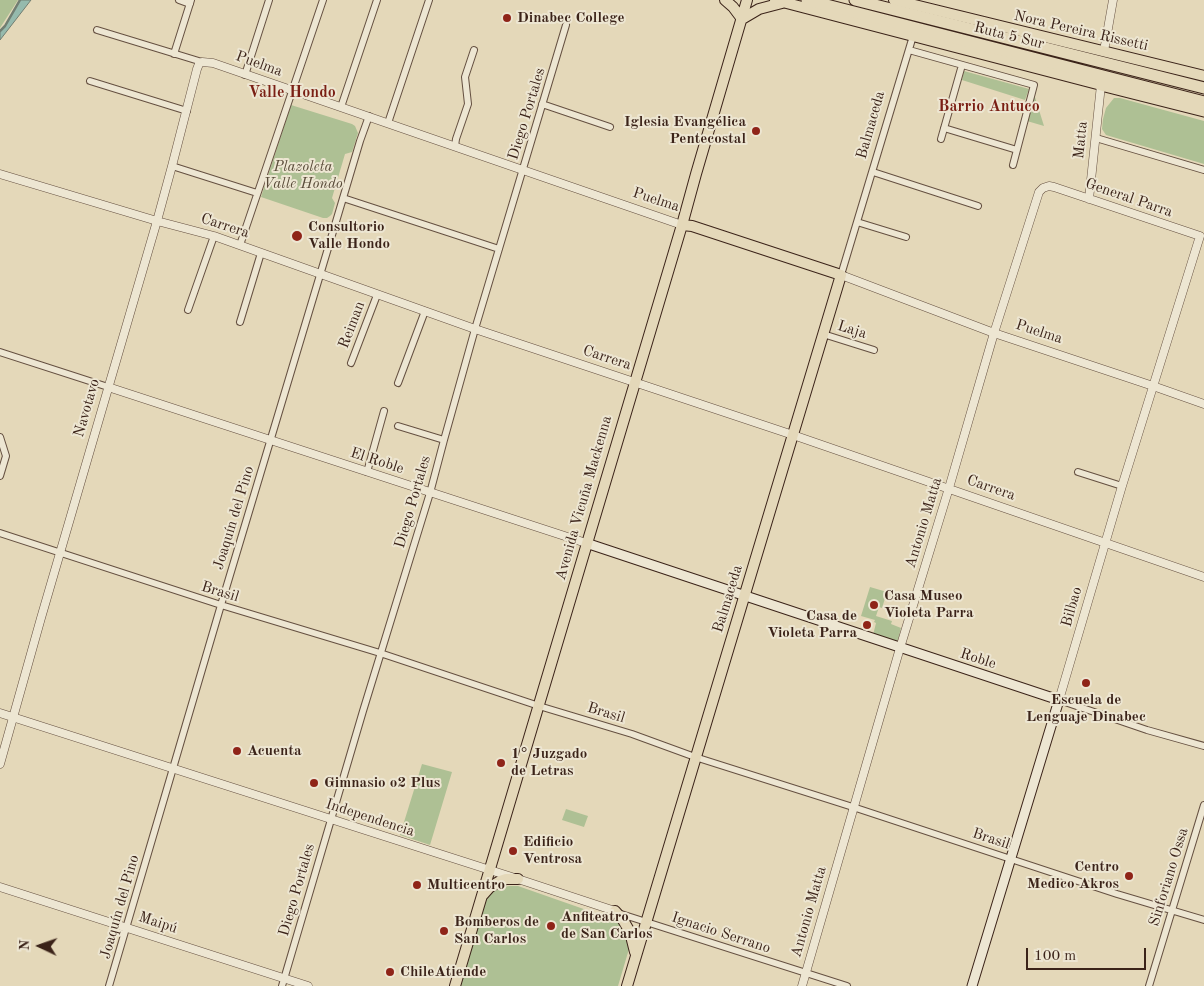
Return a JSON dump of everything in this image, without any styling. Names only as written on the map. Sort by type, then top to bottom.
[{"type":"highway","name":"Ruta 5 Sur","points":[[807,0],[1204,102]]},
{"type":"highway","name":"Ruta 5 Sur","points":[[855,0],[1204,88]]},
{"type":"highway","points":[[1101,85],[1204,110]]},
{"type":"main road","points":[[725,0],[742,19],[758,9],[779,1],[1101,85]]},
{"type":"main road","name":"Avenida Vicuña Mackenna","points":[[454,986],[682,225],[747,0]]},
{"type":"main road","name":"Nora Pereira Rissetti","points":[[894,0],[1204,76]]},
{"type":"main road","name":"Puelma","points":[[682,225],[692,226],[841,276]]},
{"type":"main road","name":"Balmaceda","points":[[626,986],[841,276]]},
{"type":"main road","name":"El Roble","points":[[586,543],[745,596]]},
{"type":"main road","name":"Roble","points":[[745,596],[1059,700]]},
{"type":"main road","name":"Bilbao","points":[[972,986],[1059,700]]},
{"type":"main road","points":[[479,903],[486,892],[496,883],[506,879],[518,879]]},
{"type":"main road","points":[[615,911],[630,932],[635,958]]},
{"type":"street","points":[[174,54],[190,2],[179,0]]},
{"type":"street","points":[[245,75],[269,0]]},
{"type":"street","points":[[240,245],[322,0]]},
{"type":"street","points":[[340,107],[377,0]]},
{"type":"street","points":[[388,123],[428,0]]},
{"type":"street","points":[[1104,51],[1113,0]]},
{"type":"street","name":"Diego Portales","points":[[283,982],[330,819],[430,493],[475,329],[566,25]]},
{"type":"street","name":"Puelma","points":[[97,30],[174,54],[212,63],[682,225]]},
{"type":"street","name":"Balmaceda","points":[[841,276],[913,36]]},
{"type":"street","points":[[455,146],[468,104],[465,77],[474,50]]},
{"type":"street","points":[[909,50],[1034,85],[1013,165]]},
{"type":"street","name":"Navotavo","points":[[0,764],[59,553],[157,221],[197,68],[202,62]]},
{"type":"street","points":[[941,139],[962,65]]},
{"type":"street","points":[[90,81],[186,111]]},
{"type":"street","name":"Matta","points":[[1089,199],[1101,85]]},
{"type":"street","points":[[542,104],[610,127]]},
{"type":"street","name":"Joaquín del Pino","points":[[109,986],[221,605],[369,116]]},
{"type":"street","points":[[944,128],[1017,150]]},
{"type":"street","points":[[1096,138],[1204,170]]},
{"type":"street","points":[[172,166],[257,193]]},
{"type":"street","points":[[873,172],[978,206]]},
{"type":"street","name":"Carrera","points":[[0,174],[214,236],[475,329],[949,488],[1204,577]]},
{"type":"street","name":"General Parra","points":[[1045,187],[1054,187],[1202,237]]},
{"type":"street","name":"Antonio Matta","points":[[802,986],[853,807],[994,333],[1040,192],[1045,187]]},
{"type":"street","points":[[343,198],[499,250]]},
{"type":"street","points":[[857,222],[906,238]]},
{"type":"street","points":[[188,310],[214,236]]},
{"type":"street","name":"Bilbao","points":[[1059,700],[1122,486],[1202,237]]},
{"type":"street","points":[[240,322],[261,253]]},
{"type":"street","name":"Puelma","points":[[841,276],[994,333],[1204,404]]},
{"type":"street","name":"Reiman","points":[[351,363],[377,295]]},
{"type":"street","points":[[398,383],[425,311]]},
{"type":"street","name":"Laja","points":[[823,334],[874,350]]},
{"type":"street","name":"El Roble","points":[[0,352],[586,543]]},
{"type":"street","points":[[367,472],[384,411]]},
{"type":"street","points":[[398,426],[444,440]]},
{"type":"street","points":[[0,437],[6,456],[0,476]]},
{"type":"street","points":[[1078,472],[1122,486]]},
{"type":"street","name":"Brasil","points":[[0,533],[221,605],[380,653],[1108,891],[1204,920]]},
{"type":"street","name":"Roble","points":[[1059,700],[1148,730],[1204,746]]},
{"type":"street","name":"Independencia","points":[[0,713],[646,921]]},
{"type":"street","name":"Sinforiano Ossa","points":[[1149,986],[1204,805]]},
{"type":"street","name":"Maipú","points":[[0,886],[283,982],[308,986]]},
{"type":"street","name":"Ignacio Serrano","points":[[646,921],[847,986]]},
{"type":"green space","points":[[0,0],[18,0],[0,28]]},
{"type":"green space","points":[[964,71],[1029,89],[1025,100],[962,80]]},
{"type":"green space","points":[[1034,94],[1044,126],[1027,121]]},
{"type":"green space","points":[[1114,98],[1204,121],[1204,164],[1106,135],[1102,129],[1103,119],[1106,108]]},
{"type":"green space","name":"Plazoleta Valle Hondo","points":[[291,105],[352,124],[358,133],[352,152],[345,154],[332,198],[335,203],[332,214],[327,218],[261,197]]},
{"type":"green space","points":[[870,587],[887,592],[882,608],[879,607],[876,616],[892,621],[891,624],[901,628],[898,640],[894,642],[873,635],[875,620],[861,616]]},
{"type":"green space","points":[[422,764],[452,772],[430,845],[400,835]]},
{"type":"green space","points":[[566,809],[588,816],[584,827],[562,820]]},
{"type":"green space","points":[[518,886],[618,922],[629,941],[629,949],[618,986],[460,986],[487,896],[492,890]]},
{"type":"water","points":[[20,0],[31,0],[0,40],[0,31]]},
{"type":"waterway","points":[[0,31],[20,0]]},
{"type":"place","name":"Dinabec College","points":[[507,18]]},
{"type":"place","name":"Iglesia Evangélica Pentecostal","points":[[756,131]]},
{"type":"place","name":"Consultorio Valle Hondo","points":[[297,236]]},
{"type":"place","name":"Casa Museo Violeta Parra","points":[[874,605]]},
{"type":"place","name":"Casa de Violeta Parra","points":[[867,625]]},
{"type":"place","name":"Escuela de Lenguaje Dinabec","points":[[1086,683]]},
{"type":"place","name":"Acuenta","points":[[237,751]]},
{"type":"place","name":"1° Juzgado de Letras","points":[[501,763]]},
{"type":"place","name":"Gimnasio o2 Plus","points":[[314,783]]},
{"type":"place","name":"Edificio Ventrosa","points":[[513,851]]},
{"type":"place","name":"Centro Medico Akros","points":[[1129,876]]},
{"type":"place","name":"Multicentro","points":[[417,885]]},
{"type":"place","name":"Anfiteatro de San Carlos","points":[[551,926]]},
{"type":"place","name":"Bomberos de San Carlos","points":[[444,931]]},
{"type":"place","name":"ChileAtiende","points":[[390,972]]},
{"type":"district","name":"Valle Hondo","points":[[292,93]]},
{"type":"district","name":"Barrio Antuco","points":[[989,107]]}]
